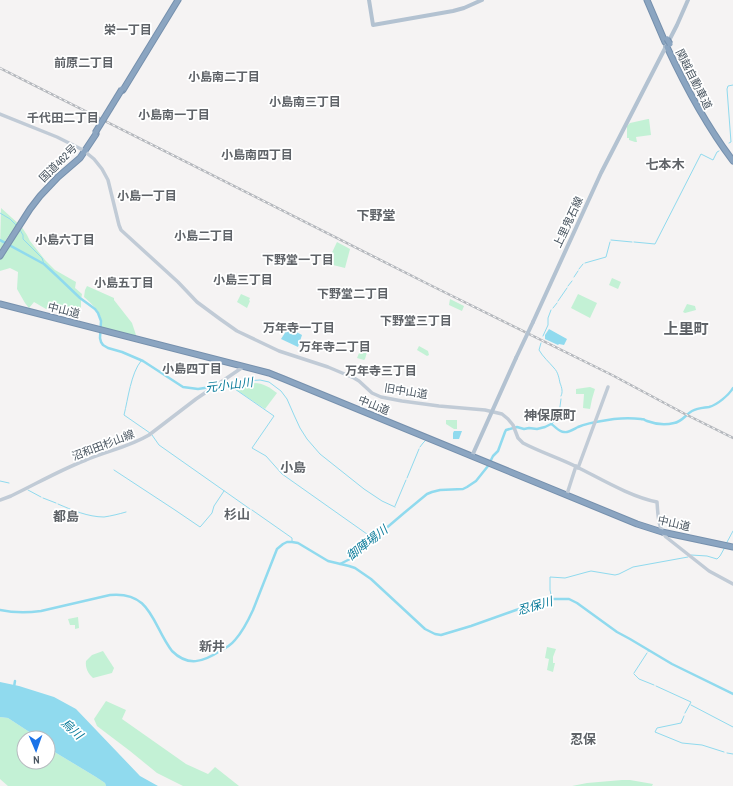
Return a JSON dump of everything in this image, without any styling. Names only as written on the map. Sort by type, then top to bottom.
[{"type":"highway","name":"国道462号","points":[[0,254],[19,224],[40,196],[74,163],[96,134],[177,0]]},
{"type":"highway","name":"関越自動車道","points":[[647,0],[686,86],[716,138],[733,161]]},
{"type":"highway","name":"関越自動車道","points":[[651,0],[667,43],[695,97],[712,126],[733,155]]},
{"type":"highway","name":"中山道","points":[[0,304],[269,373],[637,524],[662,532],[733,547]]},
{"type":"main road","points":[[369,0],[373,25],[453,11],[482,0]]},
{"type":"main road","name":"上里鬼石線","points":[[472,456],[601,173],[688,0]]},
{"type":"main road","name":"旧中山道","points":[[0,114],[50,134],[84,151],[98,162],[107,176],[118,225],[122,230],[178,282],[197,302],[237,331],[279,351],[328,367],[354,378],[381,397],[402,401],[492,411],[502,414],[510,421],[518,440],[523,443],[630,493],[657,502],[662,532]]},
{"type":"main road","name":"沼和田杉山線","points":[[0,500],[86,460],[142,439],[210,389],[244,367]]},
{"type":"main road","points":[[566,494],[608,387]]},
{"type":"main road","points":[[662,532],[667,538],[711,573],[733,584]]},
{"type":"green space","points":[[649,119],[651,135],[636,137],[637,142],[627,138],[627,126],[630,123]]},
{"type":"green space","points":[[1,208],[21,226],[30,241],[55,270],[76,282],[75,288],[82,294],[81,313],[73,308],[69,312],[58,313],[52,307],[46,309],[34,302],[29,308],[17,289],[18,272],[10,268],[0,271],[0,258],[13,237],[9,235],[0,250]]},
{"type":"green space","points":[[337,242],[350,249],[345,268],[333,265],[328,261]]},
{"type":"green space","points":[[612,278],[621,282],[618,289],[609,285]]},
{"type":"green space","points":[[87,286],[114,298],[132,323],[137,338],[102,329],[100,314],[84,297]]},
{"type":"green space","points":[[241,294],[250,298],[247,308],[237,302]]},
{"type":"green space","points":[[578,294],[597,303],[590,318],[571,308]]},
{"type":"green space","points":[[450,299],[464,306],[462,311],[449,305]]},
{"type":"green space","points":[[687,304],[695,306],[696,310],[685,313],[683,312]]},
{"type":"green space","points":[[362,346],[368,348],[364,360],[357,358]]},
{"type":"green space","points":[[419,346],[428,351],[429,355],[427,356],[417,350]]},
{"type":"green space","points":[[253,383],[266,386],[277,393],[265,409],[232,387]]},
{"type":"green space","points":[[590,387],[595,389],[590,409],[583,408],[584,394],[576,394],[576,389]]},
{"type":"green space","points":[[446,420],[457,420],[457,429],[454,429],[446,424]]},
{"type":"green space","points":[[78,617],[79,628],[75,629],[75,625],[70,625],[68,619]]},
{"type":"green space","points":[[547,647],[556,649],[553,657],[553,663],[555,663],[553,672],[547,670],[549,659],[545,658]]},
{"type":"green space","points":[[103,651],[114,668],[112,673],[93,678],[87,670],[86,661],[92,655]]},
{"type":"green space","points":[[106,701],[126,710],[122,719],[186,764],[208,774],[215,767],[239,786],[183,786],[157,773],[97,726],[94,719]]},
{"type":"green space","points":[[0,717],[8,718],[26,730],[16,730],[16,770],[56,770],[56,753],[96,777],[105,783],[106,786],[8,786],[0,779]]},
{"type":"green space","points":[[622,780],[653,784],[652,786],[572,786],[587,783]]},
{"type":"water","points":[[288,328],[302,335],[298,347],[281,339]]},
{"type":"water","points":[[549,329],[567,339],[564,345],[558,345],[545,339],[545,335]]},
{"type":"water","points":[[454,431],[462,431],[459,439],[453,439]]},
{"type":"water","name":"烏川","points":[[0,682],[19,686],[54,697],[76,709],[140,776],[158,786],[106,786],[105,783],[96,777],[56,753],[56,730],[26,730],[8,718],[0,717]]},
{"type":"waterway","points":[[729,143],[731,142],[727,89],[728,86],[733,85]]},
{"type":"waterway","points":[[634,242],[655,244],[701,154],[713,160],[719,151]]},
{"type":"waterway","points":[[0,213],[10,219],[17,226]]},
{"type":"waterway","points":[[20,230],[23,235],[23,239],[42,258],[44,264]]},
{"type":"waterway","name":"元小山川","points":[[0,240],[44,264],[80,298],[95,309],[101,321],[100,338],[103,345],[143,361],[183,387],[198,389],[230,384]]},
{"type":"waterway","points":[[611,240],[632,242]]},
{"type":"waterway","points":[[585,263],[606,257],[610,242]]},
{"type":"waterway","points":[[579,269],[583,264]]},
{"type":"waterway","points":[[574,277],[578,271]]},
{"type":"waterway","points":[[568,286],[572,281]]},
{"type":"waterway","points":[[558,301],[567,288]]},
{"type":"waterway","points":[[553,308],[557,303]]},
{"type":"waterway","points":[[543,336],[548,325],[548,318],[551,310]]},
{"type":"waterway","points":[[541,343],[539,350],[558,375],[562,390],[561,396]]},
{"type":"waterway","points":[[141,361],[132,379],[124,415],[150,433]]},
{"type":"waterway","points":[[374,539],[282,474],[266,456],[252,448],[274,416],[232,387],[230,384],[260,380],[269,382],[281,391],[287,399],[300,428],[320,454],[364,489],[382,501],[395,507]]},
{"type":"waterway","name":"御陣場川","points":[[340,564],[350,559],[427,494],[440,490],[463,489],[476,481],[498,451],[506,430],[517,427],[524,429],[537,429],[551,424],[560,431],[566,432],[582,425],[624,418],[671,424],[679,421],[694,410],[716,404],[726,397],[733,388]]},
{"type":"waterway","points":[[552,424],[559,414],[561,399]]},
{"type":"waterway","points":[[152,435],[159,445],[250,509]]},
{"type":"waterway","name":"元小山川","points":[[420,447],[426,440]]},
{"type":"waterway","name":"元小山川","points":[[407,478],[419,449]]},
{"type":"waterway","points":[[114,470],[200,527],[212,513],[214,506],[224,491]]},
{"type":"waterway","name":"元小山川","points":[[395,506],[406,480]]},
{"type":"waterway","points":[[0,481],[9,483]]},
{"type":"waterway","points":[[28,490],[41,497]]},
{"type":"waterway","points":[[43,498],[56,503]]},
{"type":"waterway","points":[[58,504],[80,513],[98,517],[107,517],[126,512]]},
{"type":"waterway","points":[[252,510],[292,538],[292,542]]},
{"type":"waterway","points":[[726,544],[733,531]]},
{"type":"waterway","name":"忍保川","points":[[0,610],[36,612],[110,595],[124,595],[135,598],[143,604],[155,621],[172,651],[178,656],[190,661],[202,660],[226,648],[238,637],[253,610],[277,549],[287,542],[292,542],[298,543],[328,561],[355,568],[371,579],[425,629],[435,634],[441,635],[552,599],[569,599],[577,603],[617,632],[672,664],[733,694]]},
{"type":"waterway","points":[[691,555],[707,556],[717,559],[725,547]]},
{"type":"waterway","points":[[552,599],[550,577],[565,578],[591,571],[615,575],[633,567],[688,557]]},
{"type":"waterway","points":[[634,673],[647,653]]},
{"type":"waterway","points":[[634,674],[639,679],[654,685]]},
{"type":"waterway","points":[[14,687],[15,681]]},
{"type":"waterway","points":[[656,686],[691,702],[685,713]]},
{"type":"waterway","points":[[691,705],[733,727]]},
{"type":"waterway","points":[[684,716],[681,723],[657,728],[655,732],[682,743],[702,745],[724,752]]},
{"type":"waterway","points":[[727,753],[733,754]]},
{"type":"railway","points":[[0,68],[612,375],[733,438]]},
{"type":"district","name":"栄一丁目","points":[[128,30]]},
{"type":"district","name":"前原二丁目","points":[[84,63]]},
{"type":"district","name":"小島南二丁目","points":[[224,77]]},
{"type":"district","name":"小島南三丁目","points":[[305,102]]},
{"type":"district","name":"小島南一丁目","points":[[174,115]]},
{"type":"district","name":"千代田二丁目","points":[[63,118]]},
{"type":"district","name":"小島南四丁目","points":[[257,155]]},
{"type":"district","name":"七本木","points":[[665,164]]},
{"type":"district","name":"小島一丁目","points":[[147,196]]},
{"type":"district","name":"下野堂","points":[[376,215]]},
{"type":"district","name":"小島二丁目","points":[[204,236]]},
{"type":"district","name":"小島六丁目","points":[[65,240]]},
{"type":"district","name":"下野堂一丁目","points":[[298,260]]},
{"type":"district","name":"小島三丁目","points":[[243,280]]},
{"type":"district","name":"小島五丁目","points":[[124,283]]},
{"type":"district","name":"下野堂二丁目","points":[[353,294]]},
{"type":"district","name":"下野堂三丁目","points":[[416,321]]},
{"type":"district","name":"万年寺一丁目","points":[[299,328]]},
{"type":"district","name":"上里町","points":[[686,328]]},
{"type":"district","name":"万年寺二丁目","points":[[335,347]]},
{"type":"district","name":"小島四丁目","points":[[192,369]]},
{"type":"district","name":"万年寺三丁目","points":[[381,371]]},
{"type":"district","name":"神保原町","points":[[550,415]]},
{"type":"district","name":"小島","points":[[293,467]]},
{"type":"district","name":"杉山","points":[[237,514]]},
{"type":"district","name":"都島","points":[[66,516]]},
{"type":"district","name":"新井","points":[[212,646]]},
{"type":"district","name":"忍保","points":[[583,739]]}]
